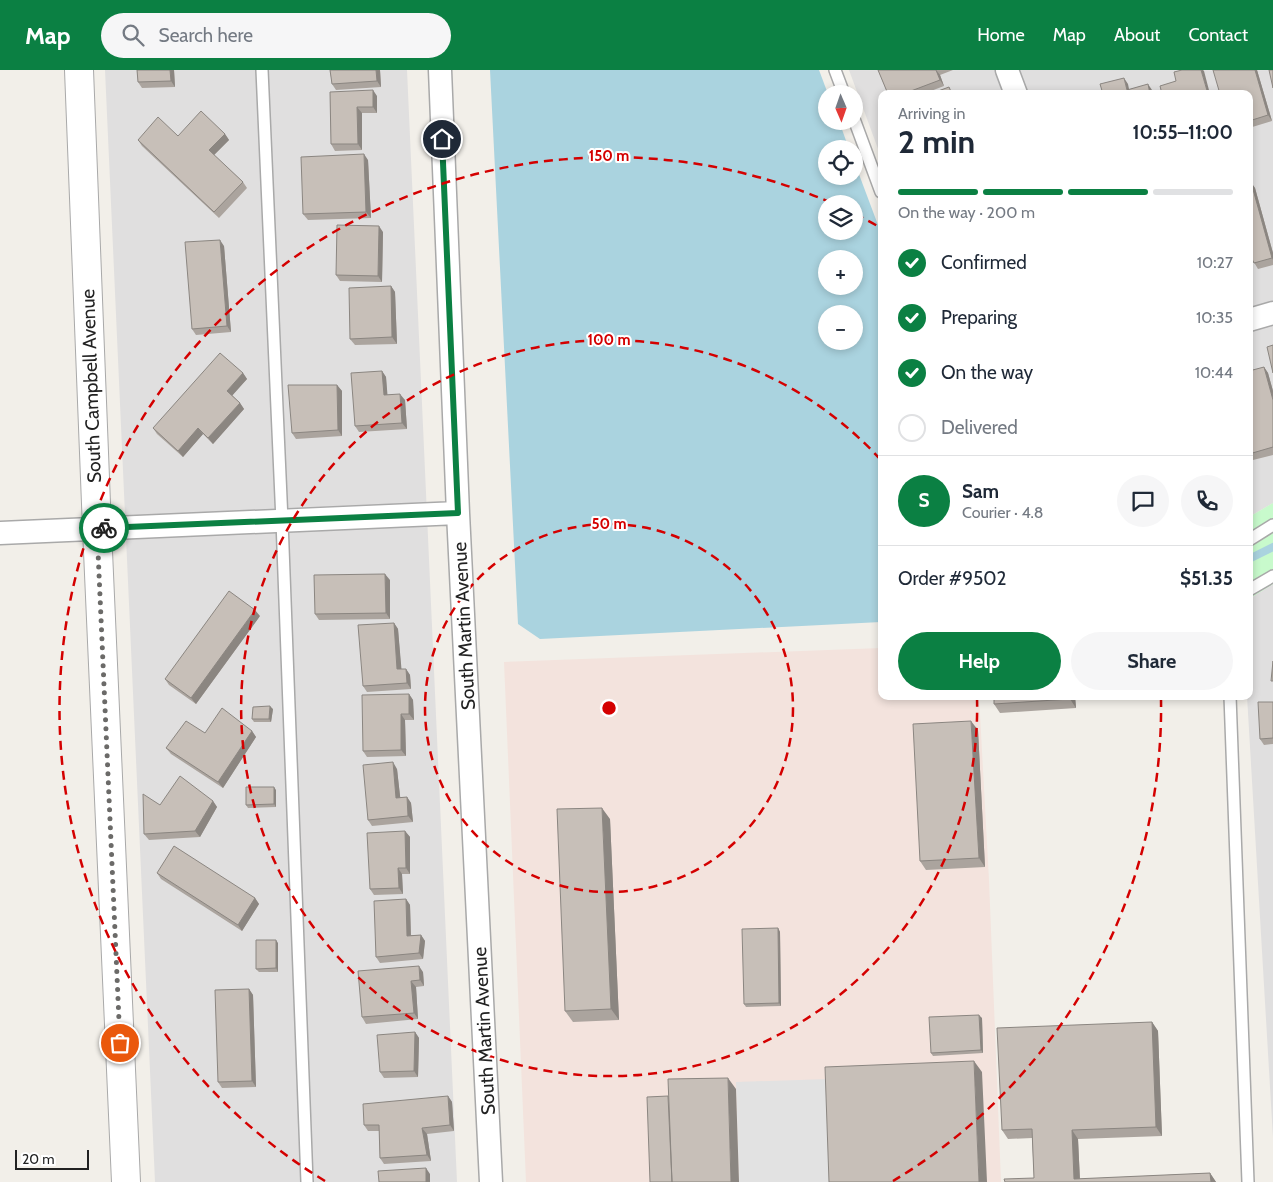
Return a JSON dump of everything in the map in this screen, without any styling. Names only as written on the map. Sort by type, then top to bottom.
[{"type":"street","name":"South Campbell Avenue","points":[[79,70],[126,1182]]},
{"type":"street","name":"South Martin Avenue","points":[[440,70],[458,513],[491,1182]]},
{"type":"street","points":[[1009,70],[1015,90]]},
{"type":"street","points":[[1253,319],[1273,313]]},
{"type":"street","points":[[0,533],[458,513]]},
{"type":"lane","points":[[262,70],[282,521],[307,1182]]},
{"type":"lane","points":[[835,70],[841,85]]},
{"type":"lane","points":[[858,130],[878,184]]},
{"type":"lane","points":[[1253,538],[1273,525]]},
{"type":"lane","points":[[1253,588],[1273,576]]},
{"type":"lane","points":[[1230,700],[1248,1182]]},
{"type":"shaded area","points":[[105,70],[407,70],[457,1182],[155,1182]]},
{"type":"shaded area","points":[[849,70],[1273,70],[1273,503],[1253,515],[1253,90],[878,90],[878,149],[863,108],[863,85],[855,85]]},
{"type":"shaded area","points":[[1273,584],[1273,1138],[1247,700],[1253,700],[1253,596]]},
{"type":"shaded area","points":[[878,648],[878,700],[979,700],[989,880],[1001,1182],[526,1182],[504,662]]},
{"type":"shaded area","points":[[828,1079],[832,1182],[739,1182],[736,1082]]},
{"type":"green space","points":[[1273,503],[1273,584],[1253,596],[1253,515]]},
{"type":"water","points":[[490,70],[819,70],[825,85],[818,85],[818,130],[842,130],[846,140],[818,140],[818,185],[863,185],[878,225],[878,622],[540,639],[518,624]]},
{"type":"building","points":[[137,70],[170,70],[171,81],[138,82]]},
{"type":"building","points":[[330,70],[376,70],[377,81],[332,84]]},
{"type":"building","points":[[878,70],[936,70],[940,80],[914,90],[886,90]]},
{"type":"building","points":[[1201,70],[1207,90],[1161,90],[1160,86],[1176,81],[1174,72]]},
{"type":"building","points":[[1213,70],[1255,70],[1268,115],[1253,120],[1253,90],[1219,90]]},
{"type":"building","points":[[1269,70],[1273,70],[1273,88]]},
{"type":"building","points":[[1124,78],[1127,90],[1102,90],[1100,84]]},
{"type":"building","points":[[1148,84],[1149,90],[1127,90]]},
{"type":"building","points":[[373,90],[373,107],[357,107],[358,144],[331,144],[330,92]]},
{"type":"building","points":[[201,111],[225,134],[209,150],[243,182],[214,212],[138,140],[158,117],[178,136]]},
{"type":"building","points":[[364,154],[366,212],[303,214],[301,157]]},
{"type":"building","points":[[1253,189],[1272,258],[1254,263],[1253,261]]},
{"type":"building","points":[[337,225],[379,226],[378,276],[336,275]]},
{"type":"building","points":[[220,240],[227,326],[192,329],[185,242]]},
{"type":"building","points":[[391,286],[392,337],[350,339],[349,288]]},
{"type":"building","points":[[1273,345],[1273,373],[1267,347]]},
{"type":"building","points":[[220,353],[243,373],[227,391],[240,403],[208,438],[198,428],[178,451],[153,428]]},
{"type":"building","points":[[1264,367],[1273,400],[1273,447],[1253,453],[1253,370]]},
{"type":"building","points":[[382,371],[384,395],[400,394],[402,423],[355,426],[351,373]]},
{"type":"building","points":[[288,385],[337,385],[338,430],[292,433]]},
{"type":"building","points":[[385,574],[386,613],[315,614],[314,575]]},
{"type":"building","points":[[229,591],[255,610],[191,698],[165,679]]},
{"type":"building","points":[[394,623],[397,669],[406,669],[407,683],[363,686],[358,625]]},
{"type":"building","points":[[1273,661],[1273,681],[1271,681]]},
{"type":"building","points":[[409,694],[409,714],[401,714],[401,750],[363,751],[362,695]]},
{"type":"building","points":[[994,700],[1055,700],[994,704]]},
{"type":"building","points":[[1258,702],[1273,702],[1273,738],[1260,739]]},
{"type":"building","points":[[270,706],[269,719],[252,719],[253,707]]},
{"type":"building","points":[[222,708],[252,731],[218,782],[166,748],[186,721],[205,733]]},
{"type":"building","points":[[971,721],[979,858],[920,861],[913,724]]},
{"type":"building","points":[[393,762],[396,798],[407,797],[408,816],[368,820],[363,765]]},
{"type":"building","points":[[180,776],[213,801],[195,831],[144,834],[143,794],[160,805]]},
{"type":"building","points":[[246,787],[274,787],[274,804],[246,805]]},
{"type":"building","points":[[602,808],[611,1009],[565,1011],[557,809]]},
{"type":"building","points":[[405,831],[406,868],[398,868],[399,888],[370,889],[367,833]]},
{"type":"building","points":[[174,846],[255,898],[238,925],[157,873]]},
{"type":"building","points":[[406,899],[407,936],[421,935],[419,953],[376,957],[374,901]]},
{"type":"building","points":[[778,928],[779,1003],[744,1004],[742,929]]},
{"type":"building","points":[[256,940],[276,940],[276,968],[256,969]]},
{"type":"building","points":[[419,966],[420,980],[411,981],[414,1013],[362,1017],[358,971]]},
{"type":"building","points":[[249,989],[252,1081],[218,1082],[215,990]]},
{"type":"building","points":[[979,1015],[981,1050],[931,1053],[929,1017]]},
{"type":"building","points":[[1152,1022],[1156,1127],[1072,1130],[1074,1179],[1210,1173],[1211,1182],[1005,1182],[1004,1179],[1034,1178],[1032,1129],[1002,1130],[997,1028]]},
{"type":"building","points":[[415,1032],[414,1071],[380,1072],[377,1035]]},
{"type":"building","points":[[974,1061],[979,1182],[829,1182],[825,1067]]},
{"type":"building","points":[[728,1078],[731,1182],[672,1182],[668,1079]]},
{"type":"building","points":[[448,1096],[450,1125],[422,1128],[427,1155],[380,1158],[379,1125],[364,1125],[363,1104]]},
{"type":"building","points":[[668,1096],[672,1182],[650,1182],[647,1097]]},
{"type":"building","points":[[426,1168],[426,1182],[379,1182],[378,1171]]},
{"type":"waterway","points":[[1253,557],[1273,547]]},
{"type":"way so far","points":[[104,528],[97,529],[120,1043]]},
{"type":"route","points":[[104,528],[458,513],[442,139]]}]
